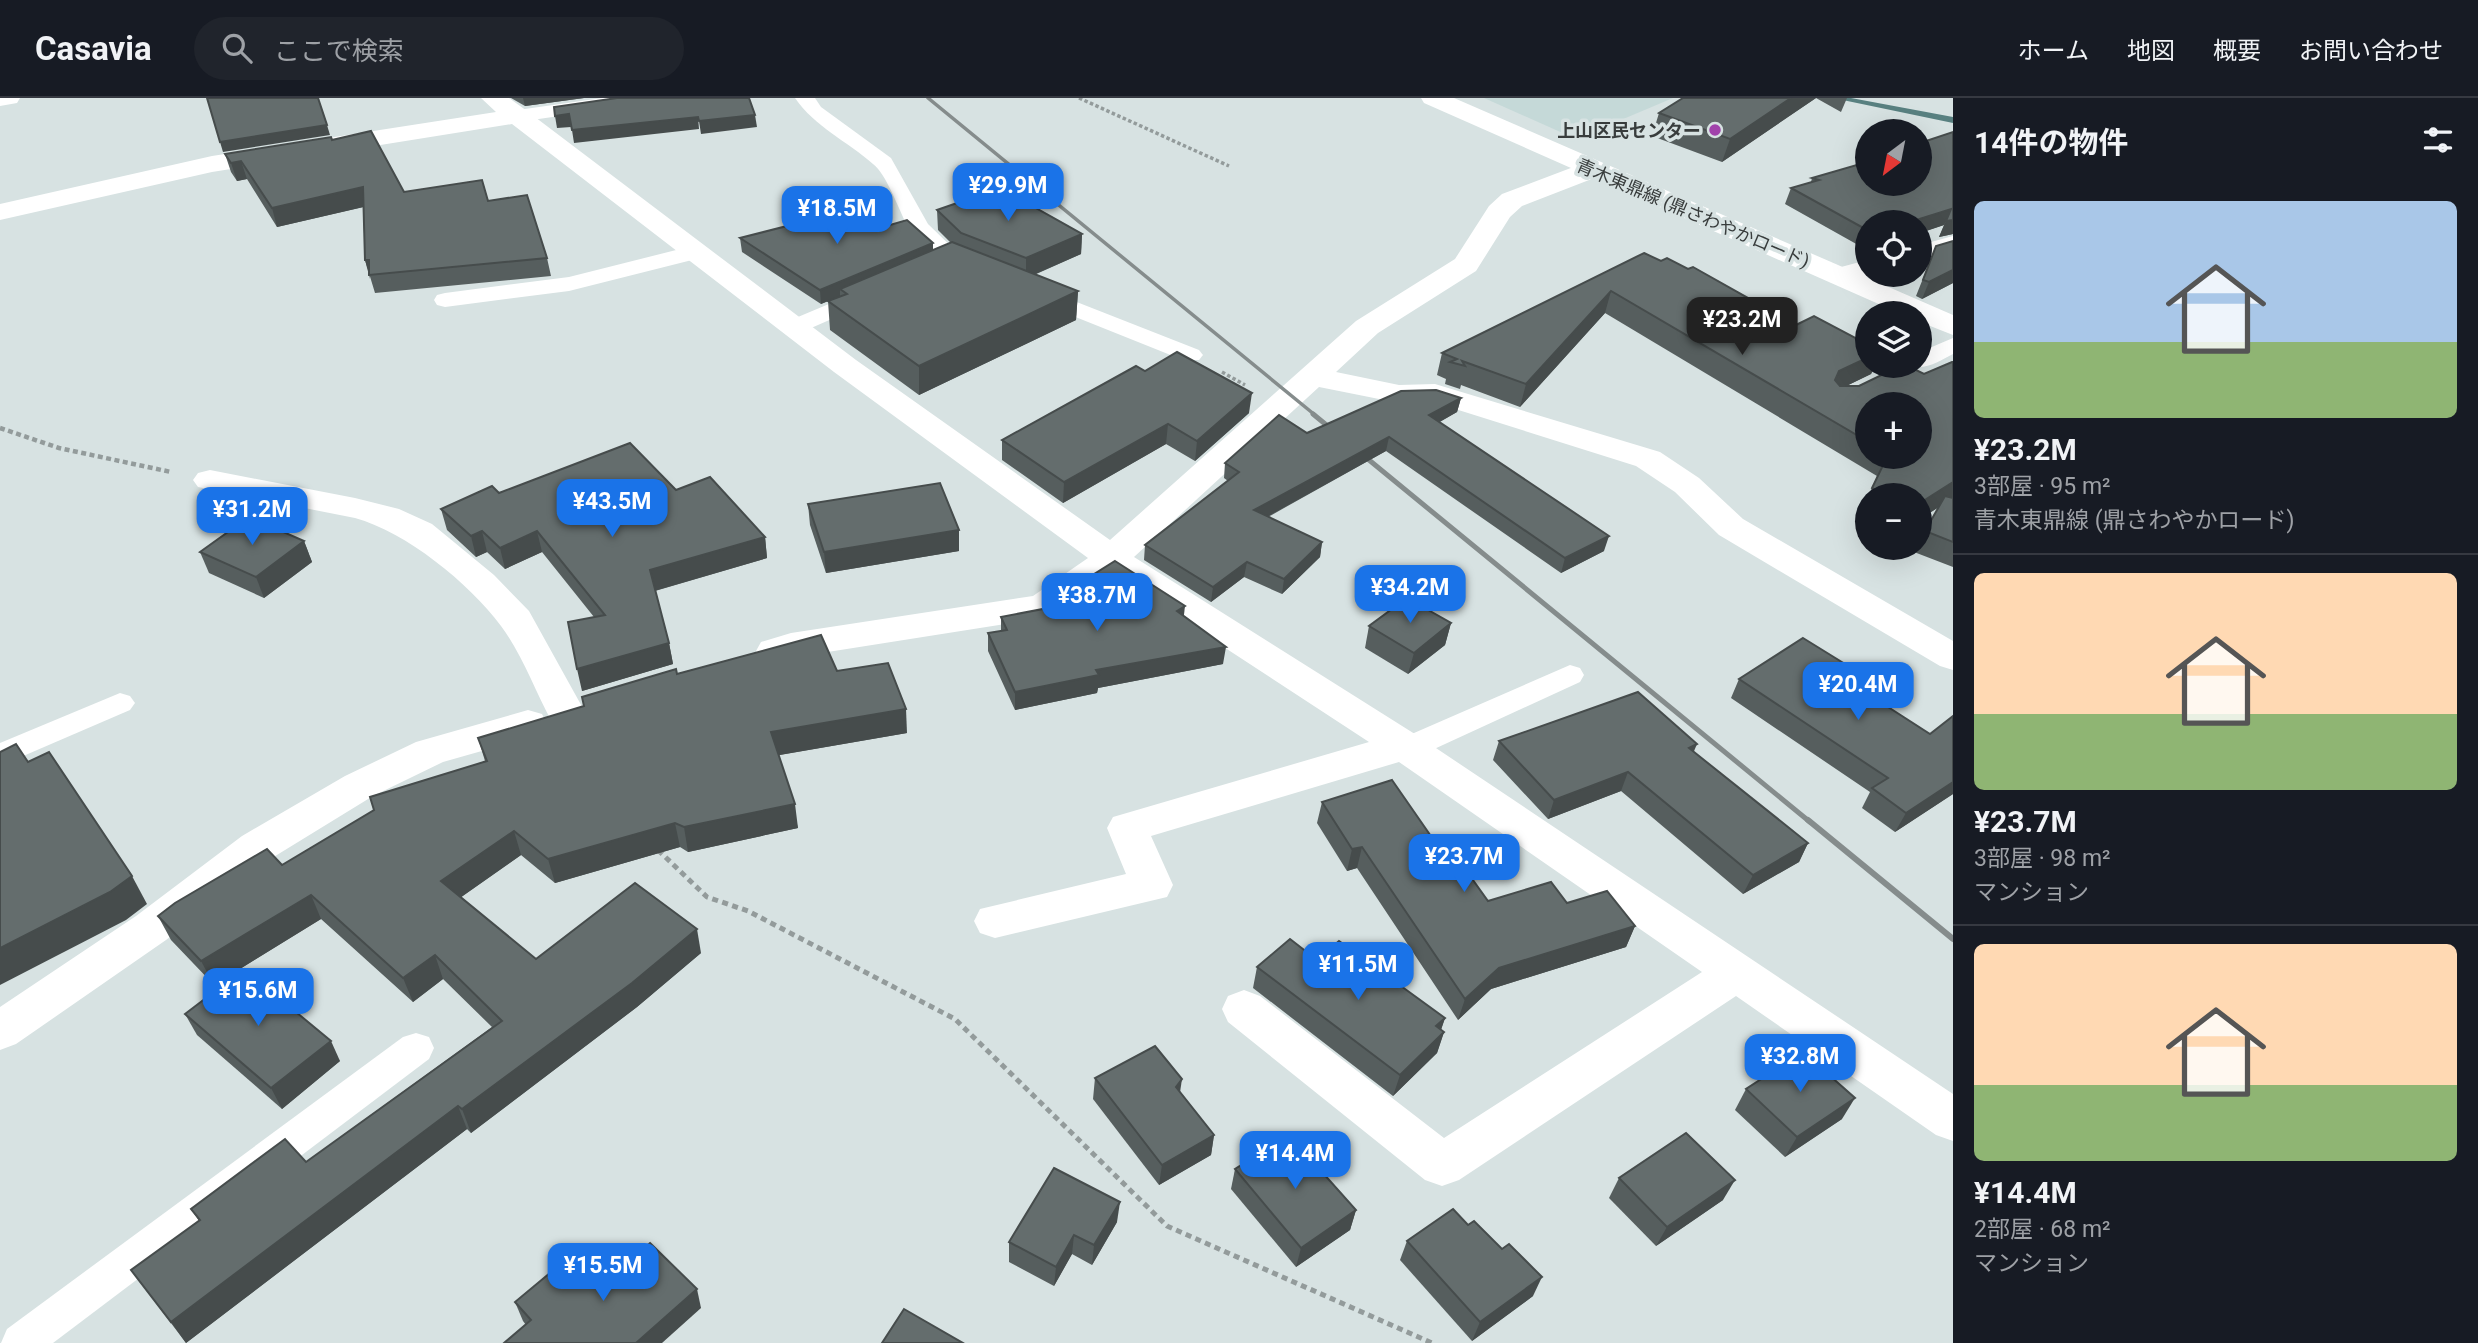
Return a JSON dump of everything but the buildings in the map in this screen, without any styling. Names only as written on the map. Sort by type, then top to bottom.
[{"type":"street","points":[[0,99],[8,98]]},
{"type":"street","points":[[493,98],[794,327],[1111,558],[1404,746],[1953,1120]]},
{"type":"street","name":"青木東鼎線 (鼎さわやかロード)","points":[[1433,98],[1953,326]]},
{"type":"street","points":[[0,212],[212,164],[518,116]]},
{"type":"street","points":[[738,661],[791,645],[1043,607],[1111,558],[1367,327],[1466,265],[1499,212],[1512,200],[1593,169]]},
{"type":"street","points":[[1932,250],[1953,244]]},
{"type":"street","points":[[1840,276],[1855,272]]},
{"type":"street","points":[[1312,376],[1399,394],[1436,393],[1648,459],[1688,485],[1731,527],[1953,657]]},
{"type":"street","points":[[0,1031],[151,928],[257,847],[359,786],[430,752],[580,708],[516,620],[481,583],[420,532],[387,516],[355,508],[210,480]]},
{"type":"street","points":[[995,920],[1152,885],[1126,828],[1404,746]]},
{"type":"street","points":[[1244,1009],[1442,1165],[1738,971]]},
{"type":"lane","points":[[518,116],[642,98]]},
{"type":"lane","points":[[805,98],[814,111],[884,162],[919,227],[952,260],[993,276]]},
{"type":"lane","points":[[445,300],[569,284],[696,252]]},
{"type":"lane","points":[[927,270],[952,260]]},
{"type":"lane","points":[[1017,285],[1191,355]]},
{"type":"lane","points":[[794,327],[891,286]]},
{"type":"lane","points":[[1932,355],[1953,345]]},
{"type":"lane","points":[[1404,746],[1421,742],[1570,675]]},
{"type":"lane","points":[[0,755],[120,703]]},
{"type":"lane","points":[[21,1343],[416,1048]]},
{"type":"path","points":[[1079,98],[1230,166]]},
{"type":"path","points":[[1191,355],[1281,405]]},
{"type":"path","points":[[0,428],[59,448],[210,480]]},
{"type":"path","points":[[654,846],[707,897],[747,911],[955,1019],[1167,1226],[1432,1343]]},
{"type":"shaded area","points":[[1484,98],[1673,98],[1576,139]]},
{"type":"waterway","points":[[1837,98],[1953,120]]},
{"type":"railway","points":[[928,98],[1315,415]]},
{"type":"railway","points":[[1313,414],[1810,822]]},
{"type":"railway","points":[[1808,820],[1953,939]]},
{"type":"place","name":"上山区民センター","points":[[1715,130]]}]
